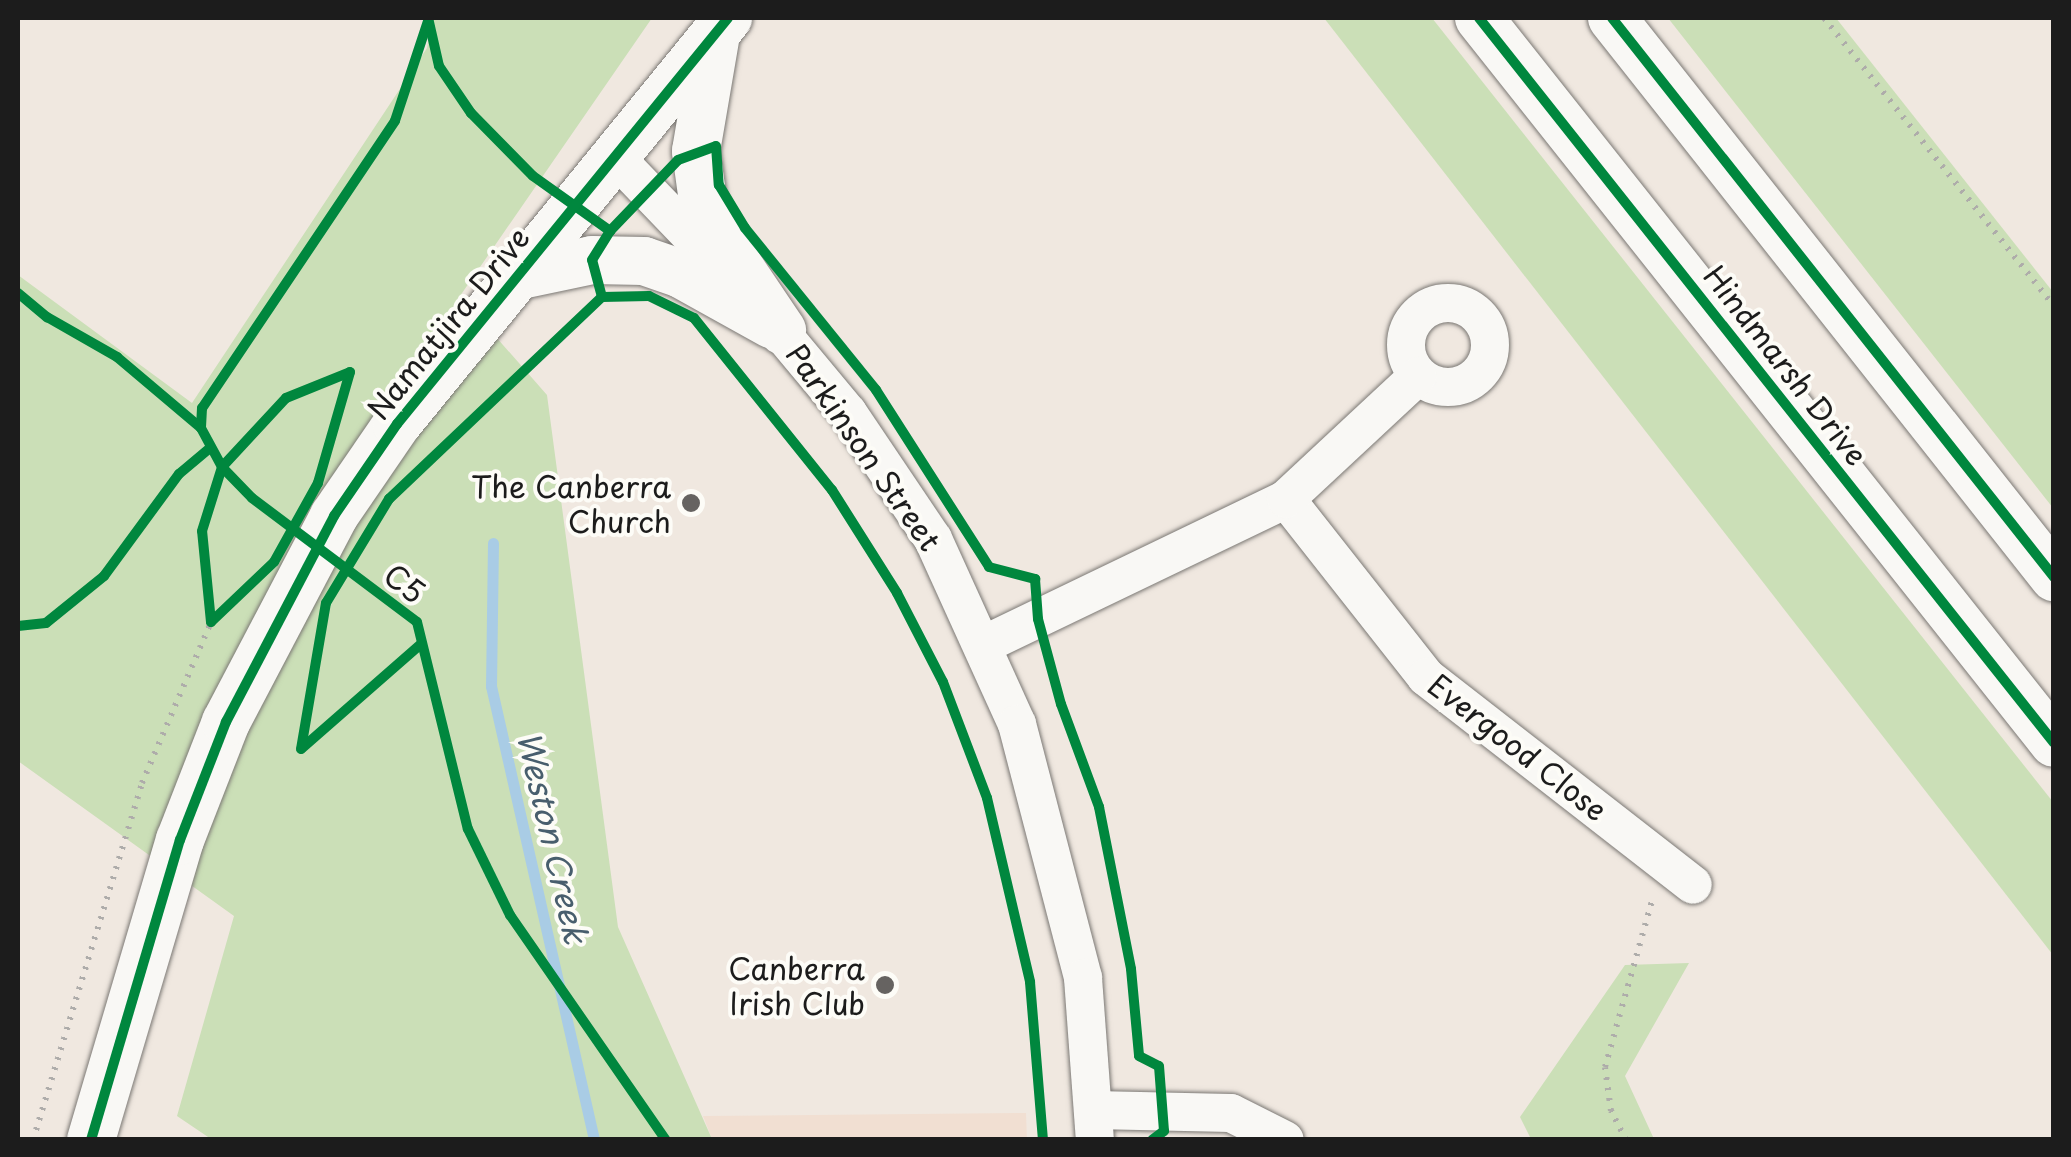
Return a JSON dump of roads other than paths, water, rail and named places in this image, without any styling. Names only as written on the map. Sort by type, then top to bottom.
[{"type":"main road","name":"Hindmarsh Drive","points":[[1479,18],[2054,743]]},
{"type":"main road","points":[[1612,18],[2054,577]]},
{"type":"main road","points":[[722,24],[696,151],[704,216],[782,330]]},
{"type":"main road","name":"Namatjira Drive","points":[[91,1140],[180,840],[226,722],[334,516],[397,424],[722,24]]},
{"type":"main road","points":[[516,276],[592,260],[644,261],[682,274],[782,330]]},
{"type":"street","name":"Parkinson Street","points":[[616,157],[782,330],[848,414],[933,540],[984,645],[1028,758],[1083,978],[1094,1125]]},
{"type":"street","points":[[984,645],[1286,499],[1418,376]]},
{"type":"street","name":"Evergood Close","points":[[1286,499],[1426,678],[1693,885]]},
{"type":"street","points":[[1094,1125],[1230,1113],[1284,1140]]},
{"type":"waterway","name":"Weston Creek","points":[[493,543],[491,686],[594,1140]]},
{"type":"place","name":"The Canberra Church","points":[[691,503]]},
{"type":"place","name":"Canberra Irish Club","points":[[885,985]]}]
